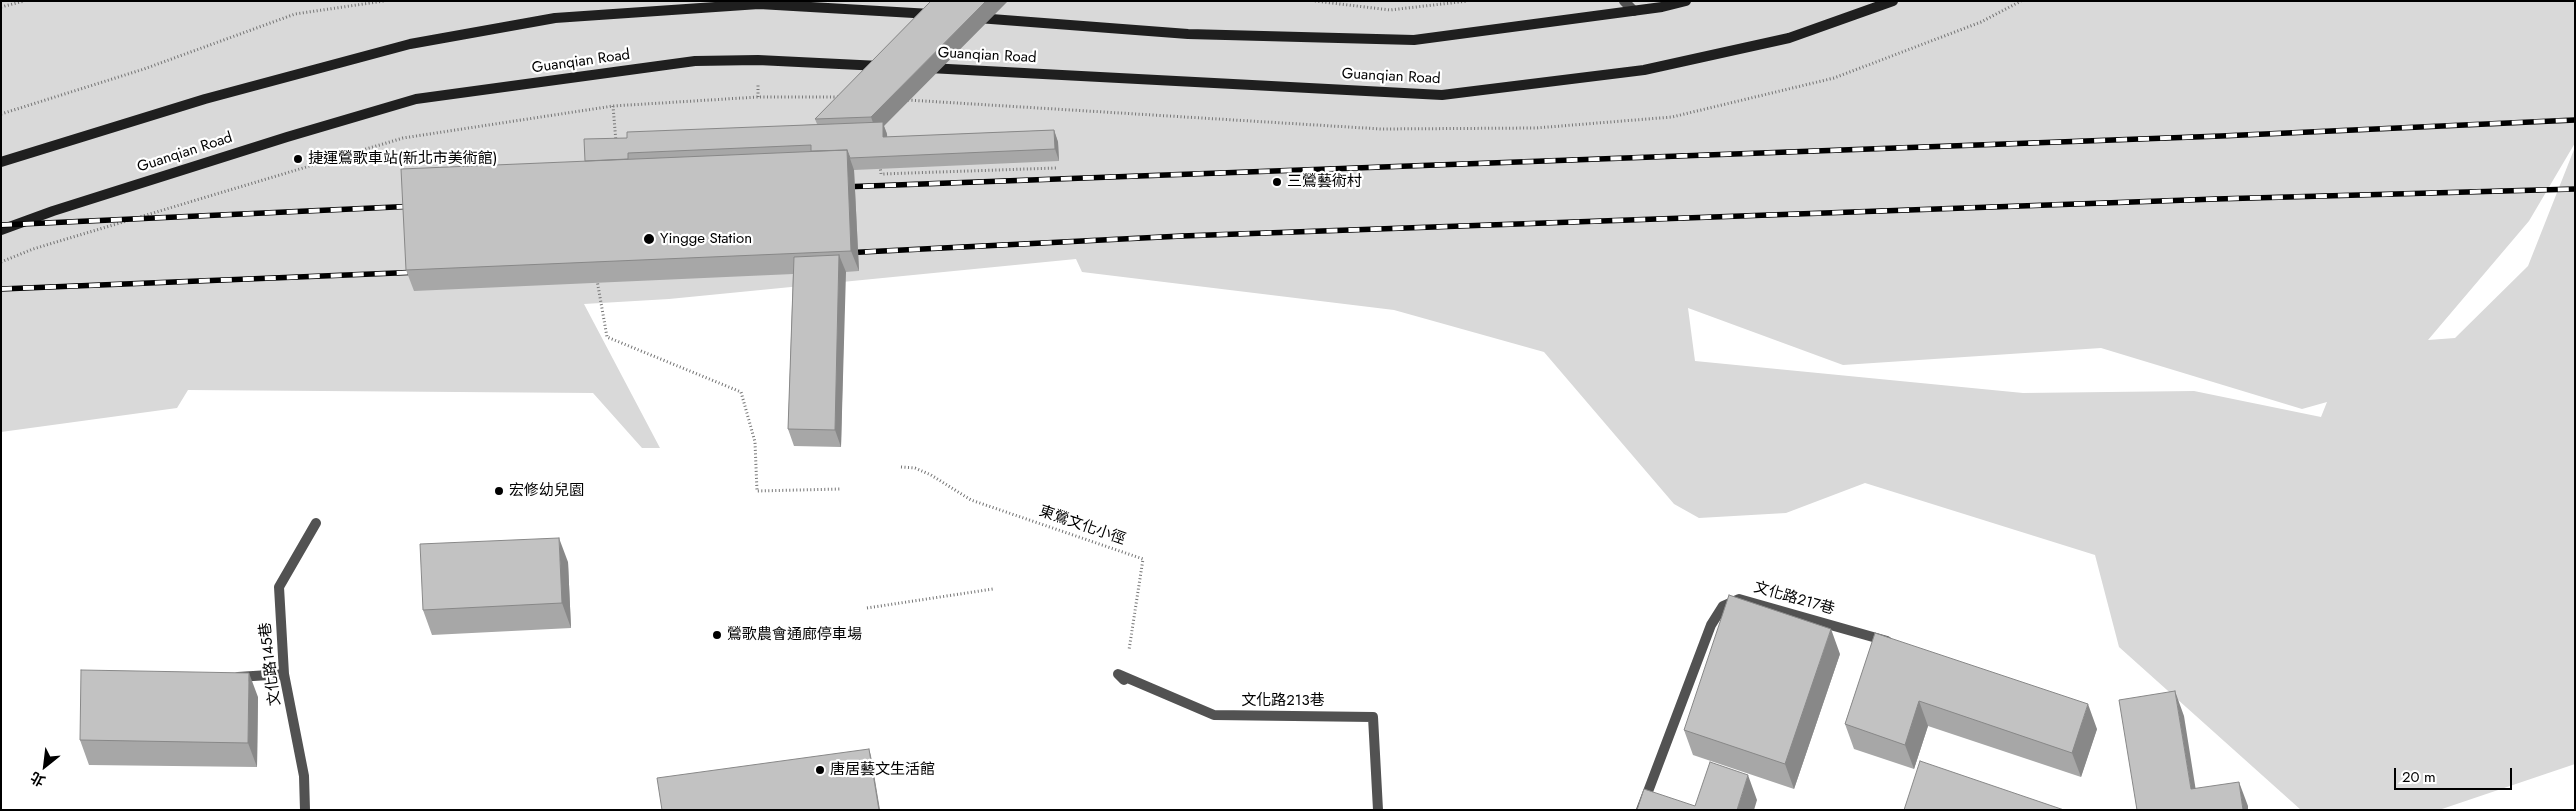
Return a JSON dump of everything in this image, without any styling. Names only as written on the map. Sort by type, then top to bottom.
[{"type":"street","points":[[971,17],[1188,34],[1414,40],[1634,11],[1686,1]]},
{"type":"street","name":"Guanqian Road","points":[[917,68],[1442,95],[1644,70],[1789,38],[1892,1]]},
{"type":"street","points":[[1,162],[205,99],[410,44],[555,18],[760,4],[941,15]]},
{"type":"street","name":"Guanqian Road","points":[[1,230],[53,211],[287,136],[416,99],[695,61],[758,60],[888,66]]},
{"type":"lane","points":[[1624,1],[1634,11]]},
{"type":"lane","name":"文化路145巷","points":[[305,810],[304,776],[284,674],[279,586],[316,523]]},
{"type":"lane","name":"文化路217巷","points":[[1641,810],[1711,624],[1723,606],[1739,599],[1898,644]]},
{"type":"lane","points":[[226,678],[284,674]]},
{"type":"lane","name":"文化路213巷","points":[[1124,680],[1118,674],[1214,715],[1373,716],[1378,810]]},
{"type":"path","points":[[1,7],[24,1]]},
{"type":"path","points":[[1,114],[144,69],[295,14],[384,1]]},
{"type":"path","points":[[1315,1],[1390,10],[1468,1]]},
{"type":"path","points":[[906,100],[1381,129],[1536,128],[1663,118],[1834,78],[1981,22],[2021,1]]},
{"type":"path","points":[[1,262],[33,249],[403,138],[613,106],[758,97],[847,97]]},
{"type":"path","points":[[613,106],[616,146]]},
{"type":"path","points":[[879,158],[881,174],[1056,168]]},
{"type":"path","points":[[880,167],[890,167]]},
{"type":"path","points":[[596,271],[607,337],[741,392],[755,442],[757,491],[841,489]]},
{"type":"path","name":"東鶯文化小徑","points":[[901,467],[914,468],[931,475],[971,500],[1143,558],[1124,680]]},
{"type":"path","points":[[867,608],[993,589]]},
{"type":"shaded area","name":"三鶯藝術村","points":[[1,1],[2575,1],[2575,143],[2529,221],[2428,340],[2455,338],[2528,266],[2575,147],[2575,764],[2439,810],[2301,810],[2119,647],[2095,555],[1865,483],[1786,513],[1699,518],[1674,504],[1544,352],[1394,310],[1082,272],[1076,259],[669,299],[584,304],[660,448],[642,448],[593,393],[188,390],[177,408],[1,432]],"holes":[[[1688,308],[1843,365],[2101,348],[2302,409],[2327,402],[2321,417],[2194,391],[2023,393],[1695,361]]]},
{"type":"building","points":[[931,1],[986,1],[871,117],[815,119]]},
{"type":"building","points":[[883,122],[883,137],[1054,130],[1055,149],[850,158],[847,150],[811,151],[811,145],[628,153],[628,159],[585,161],[584,139],[627,138],[627,132]]},
{"type":"building","points":[[847,150],[851,251],[406,270],[401,169]]},
{"type":"building","points":[[839,255],[835,430],[788,429],[794,257]]},
{"type":"building","points":[[559,538],[562,603],[423,610],[420,544]]},
{"type":"building","points":[[1729,595],[1831,629],[1785,764],[1684,730]]},
{"type":"building","points":[[1875,633],[2088,704],[2072,753],[1919,701],[1905,745],[1845,724]]},
{"type":"building","points":[[81,670],[249,673],[248,743],[80,740]]},
{"type":"building","points":[[2175,691],[2191,789],[2239,782],[2243,810],[2137,810],[2119,700]]},
{"type":"building","name":"唐居藝文生活館","points":[[869,749],[879,810],[662,810],[657,778]]},
{"type":"building","points":[[1920,761],[2064,810],[1904,810]]},
{"type":"building","points":[[1710,762],[1748,775],[1737,810],[1637,810],[1644,789],[1695,806]]},
{"type":"railway","points":[[841,187],[2221,136],[2575,120]]},
{"type":"railway","points":[[843,253],[1182,236],[2216,199],[2575,189]]},
{"type":"railway","points":[[1,225],[417,206]]},
{"type":"railway","points":[[1,289],[421,272]]},
{"type":"place","name":"捷運鶯歌車站(新北市美術館)","points":[[298,159]]},
{"type":"place","name":"三鶯藝術村","points":[[1277,182]]},
{"type":"place","name":"Yingge Station","points":[[649,239]]},
{"type":"place","name":"宏修幼兒園","points":[[499,491]]},
{"type":"place","name":"鶯歌農會通廊停車場","points":[[717,635]]},
{"type":"place","name":"唐居藝文生活館","points":[[820,770]]}]
